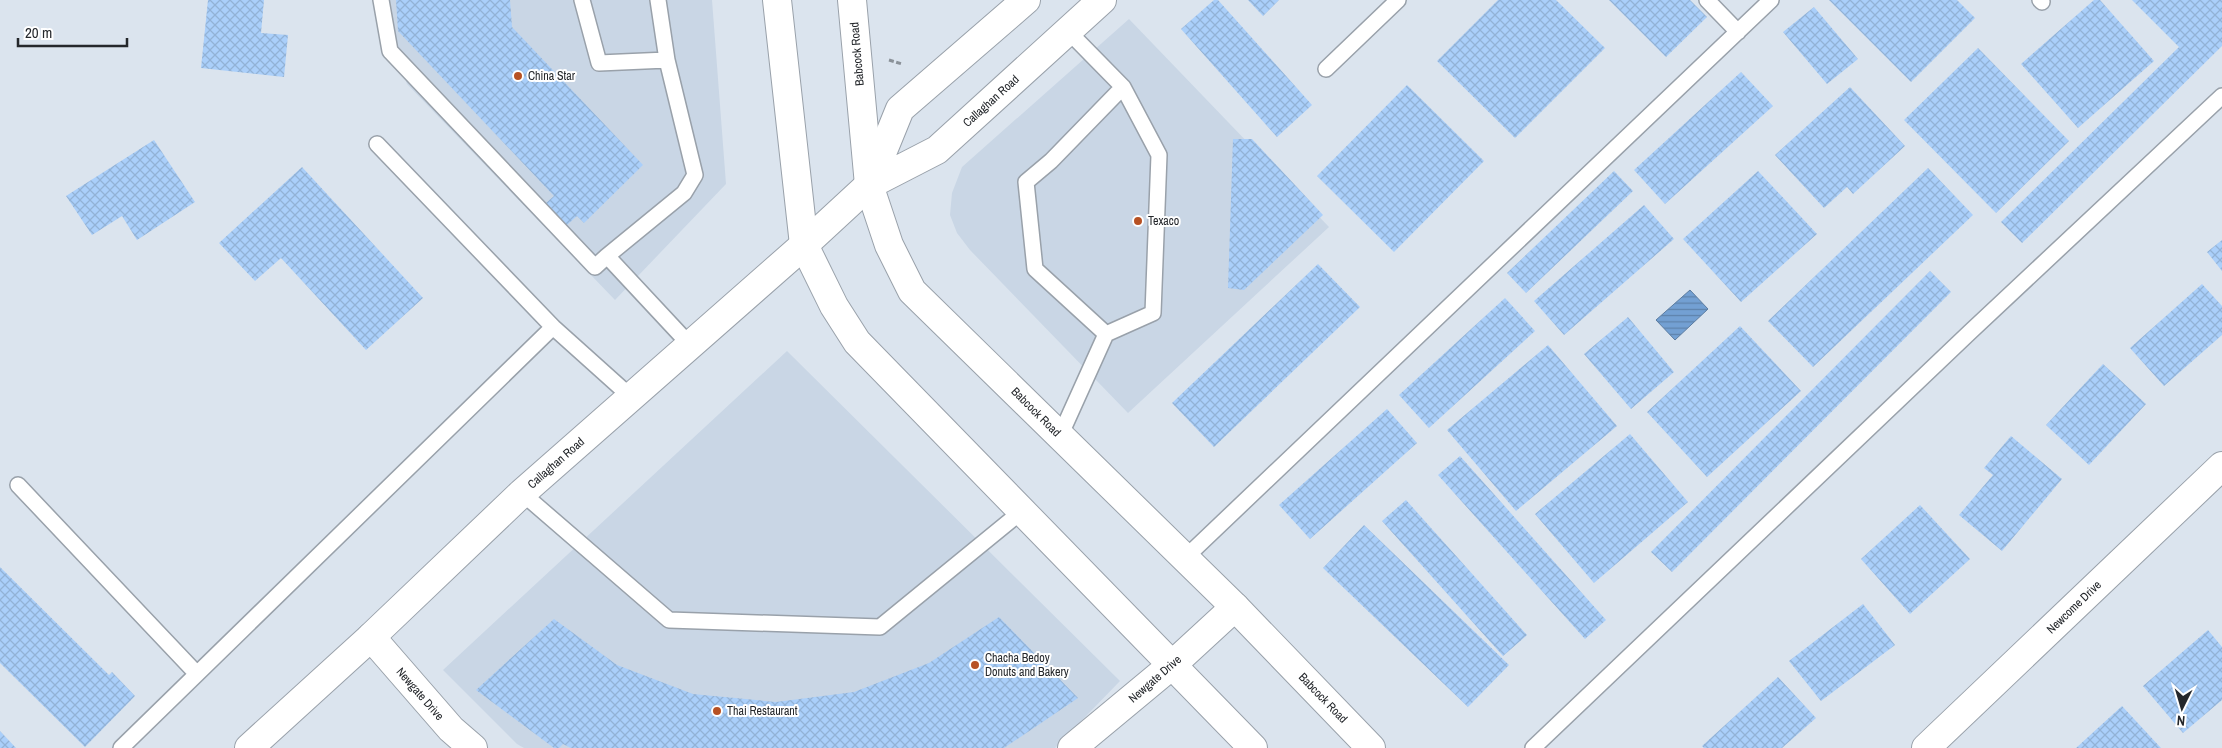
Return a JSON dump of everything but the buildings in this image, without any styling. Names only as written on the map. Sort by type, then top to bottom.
[{"type":"main road","points":[[777,0],[804,245],[834,306],[857,342],[1253,748]]},
{"type":"main road","name":"Babcock Road","points":[[852,0],[869,185],[888,245],[912,291],[1235,607],[1371,748]]},
{"type":"main road","name":"Callaghan Road","points":[[869,185],[900,109],[1026,0]]},
{"type":"main road","name":"Callaghan Road","points":[[249,748],[371,637],[522,493],[804,245],[869,185],[937,150],[1102,0]]},
{"type":"main road","name":"Newcome Drive","points":[[1926,748],[2222,466]]},
{"type":"main road","name":"Newgate Drive","points":[[1072,748],[1172,665],[1235,607]]},
{"type":"main road","name":"Newgate Drive","points":[[371,637],[451,729],[473,748]]},
{"type":"lane","points":[[381,0],[390,50],[595,267],[684,193],[695,175],[667,60],[658,0]]},
{"type":"lane","points":[[582,0],[600,64],[667,60]]},
{"type":"lane","points":[[1326,69],[1398,0]]},
{"type":"lane","points":[[1707,0],[1738,32]]},
{"type":"lane","points":[[1185,558],[1738,32],[1767,1]]},
{"type":"lane","points":[[1060,436],[1106,334],[1153,313],[1159,155],[1123,87],[1068,31]]},
{"type":"lane","points":[[1106,334],[1034,269],[1026,182],[1051,161],[1123,87]]},
{"type":"lane","points":[[1533,748],[1970,332],[2222,96]]},
{"type":"lane","points":[[378,144],[553,327],[631,397]]},
{"type":"lane","points":[[607,256],[690,345]]},
{"type":"lane","points":[[121,748],[553,327]]},
{"type":"lane","points":[[18,485],[197,674]]},
{"type":"lane","points":[[522,493],[669,620],[880,627],[1022,511]]},
{"type":"path","points":[[886,59],[905,65]]},
{"type":"shaded area","points":[[378,0],[712,0],[726,184],[615,300],[407,84]]},
{"type":"shaded area","name":"Texaco","points":[[1129,19],[1329,227],[1128,413],[970,250],[957,233],[950,215],[952,193],[962,167]]},
{"type":"shaded area","points":[[787,351],[1120,681],[1055,748],[524,748],[517,744],[443,670]]},
{"type":"water","points":[[1690,290],[1708,309],[1675,340],[1656,320]]},
{"type":"place","name":"China Star","points":[[518,76]]},
{"type":"place","name":"Texaco","points":[[1138,221]]},
{"type":"place","name":"Chacha Bedoy Donuts and Bakery","points":[[975,665]]},
{"type":"place","name":"Thai Restaurant","points":[[717,711]]}]
